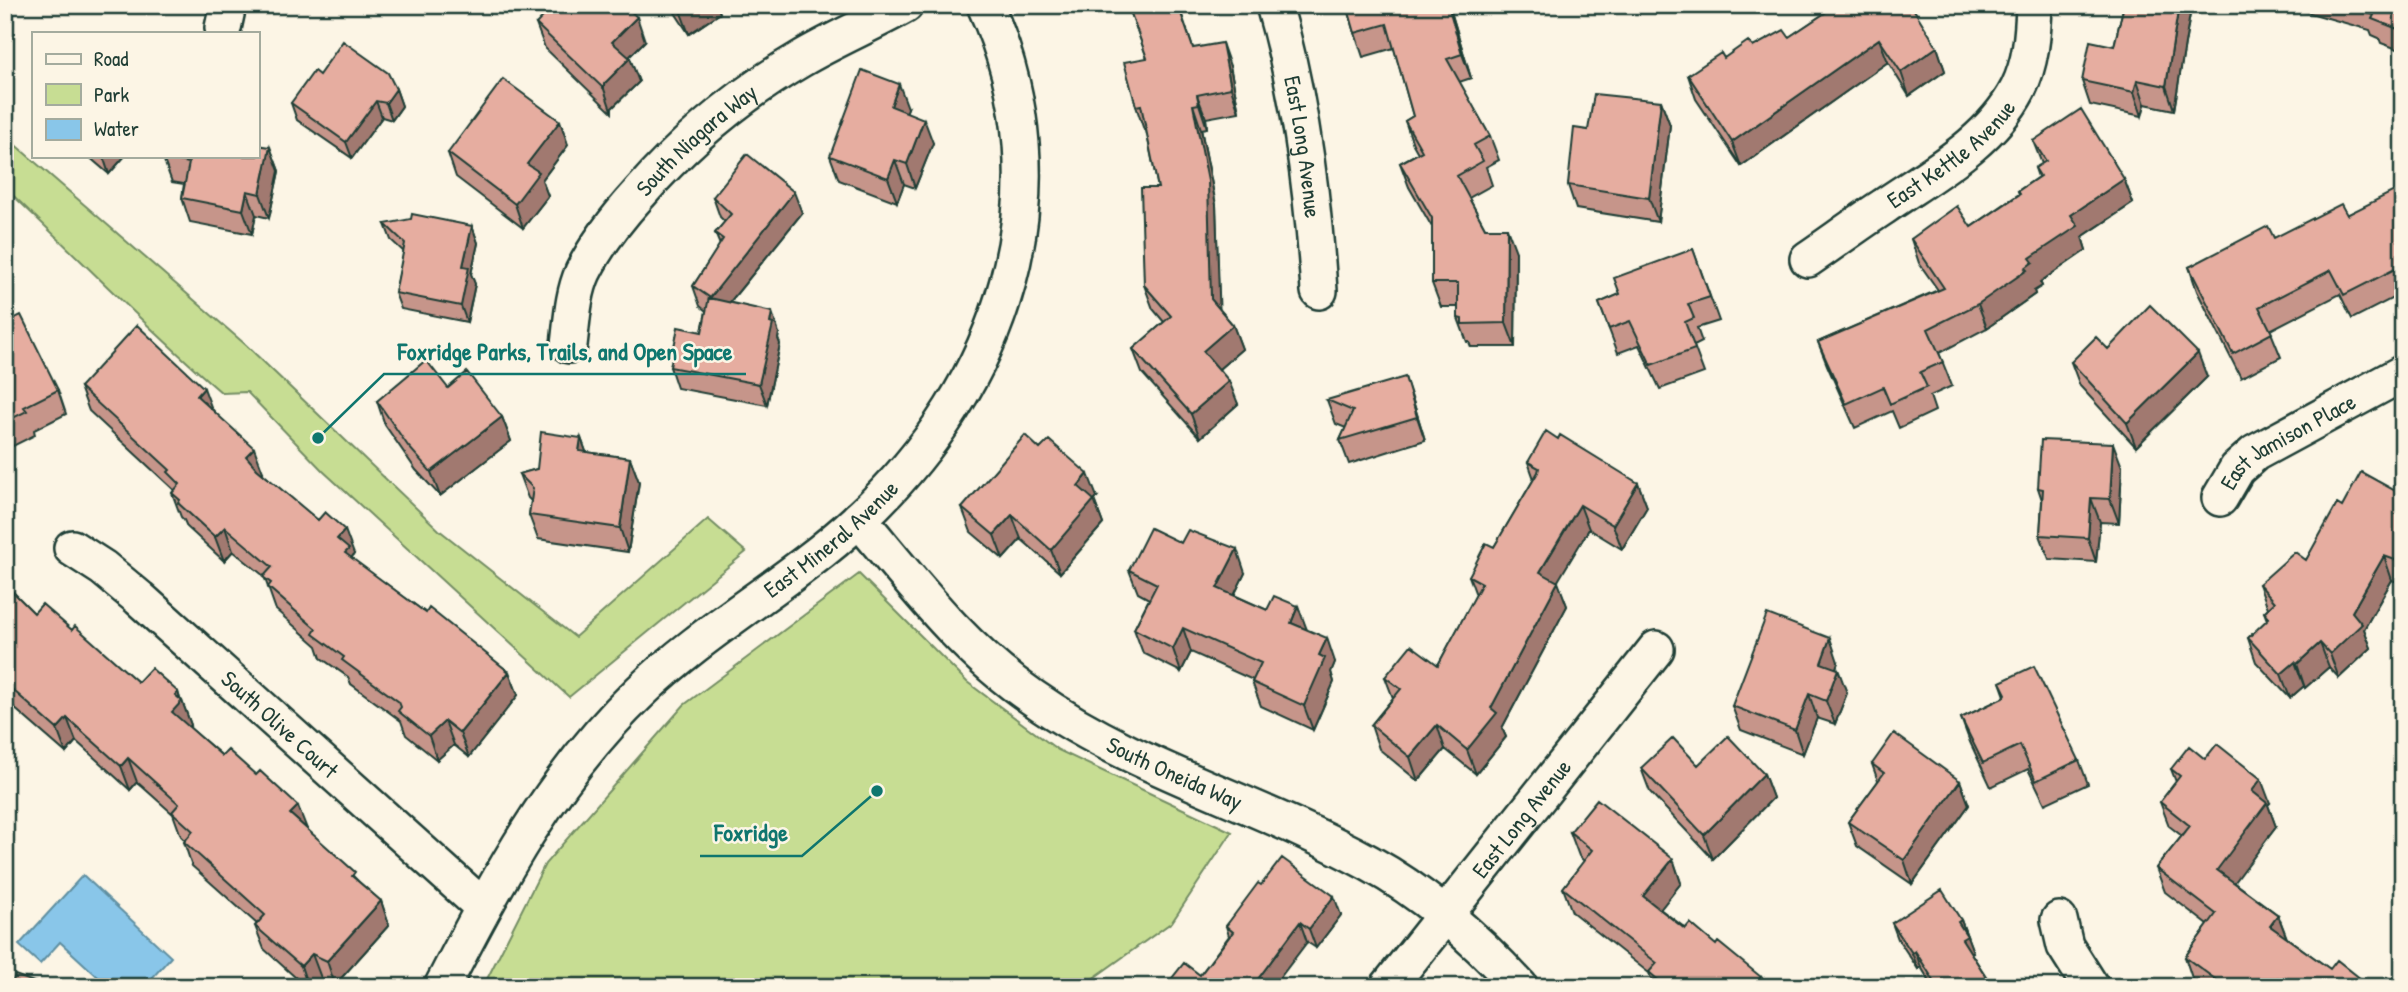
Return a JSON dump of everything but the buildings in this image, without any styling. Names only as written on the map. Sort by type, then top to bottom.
[{"type":"street","name":"South Niagara Way","points":[[569,345],[577,291],[583,272],[625,210],[663,166],[729,107],[766,81],[801,59],[905,5]]},
{"type":"street","name":"East Mineral Avenue","points":[[442,987],[483,907],[532,825],[568,772],[613,719],[679,657],[818,554],[859,519],[915,460],[965,386],[985,349],[1003,303],[1015,258],[1024,170],[1020,123],[1004,54],[985,5]]},
{"type":"street","name":"East Long Avenue","points":[[1274,5],[1290,60],[1301,121],[1319,291]]},
{"type":"street","name":"East Kettle Avenue","points":[[1808,259],[1947,163],[1993,125],[2019,87],[2027,64],[2032,46],[2034,5]]},
{"type":"street","name":"East Jamison Place","points":[[2220,498],[2237,469],[2255,453],[2403,373]]},
{"type":"street","name":"South Oneida Way","points":[[859,519],[932,607],[969,645],[1033,698],[1118,747],[1321,838],[1371,864],[1410,888],[1445,915],[1520,987]]},
{"type":"street","name":"South Olive Court","points":[[72,548],[103,568],[139,598],[483,907]]},
{"type":"street","name":"East Long Avenue","points":[[1388,987],[1656,649]]},
{"type":"street","points":[[2059,920],[2065,946],[2091,987]]},
{"type":"green space","points":[[5,136],[246,345],[439,530],[575,637],[708,519],[746,552],[569,697],[323,471],[247,392],[222,393],[139,318],[5,188]]},
{"type":"green space","points":[[859,574],[967,682],[1058,750],[1232,832],[1172,922],[1081,987],[483,987],[545,864],[684,705]]},
{"type":"water","points":[[83,875],[171,957],[144,987],[109,987],[60,942],[40,964],[19,945]]},
{"type":"place","name":"Foxridge Parks, Trails, and Open Space","points":[[318,438]]},
{"type":"place","name":"Foxridge","points":[[877,791]]}]
